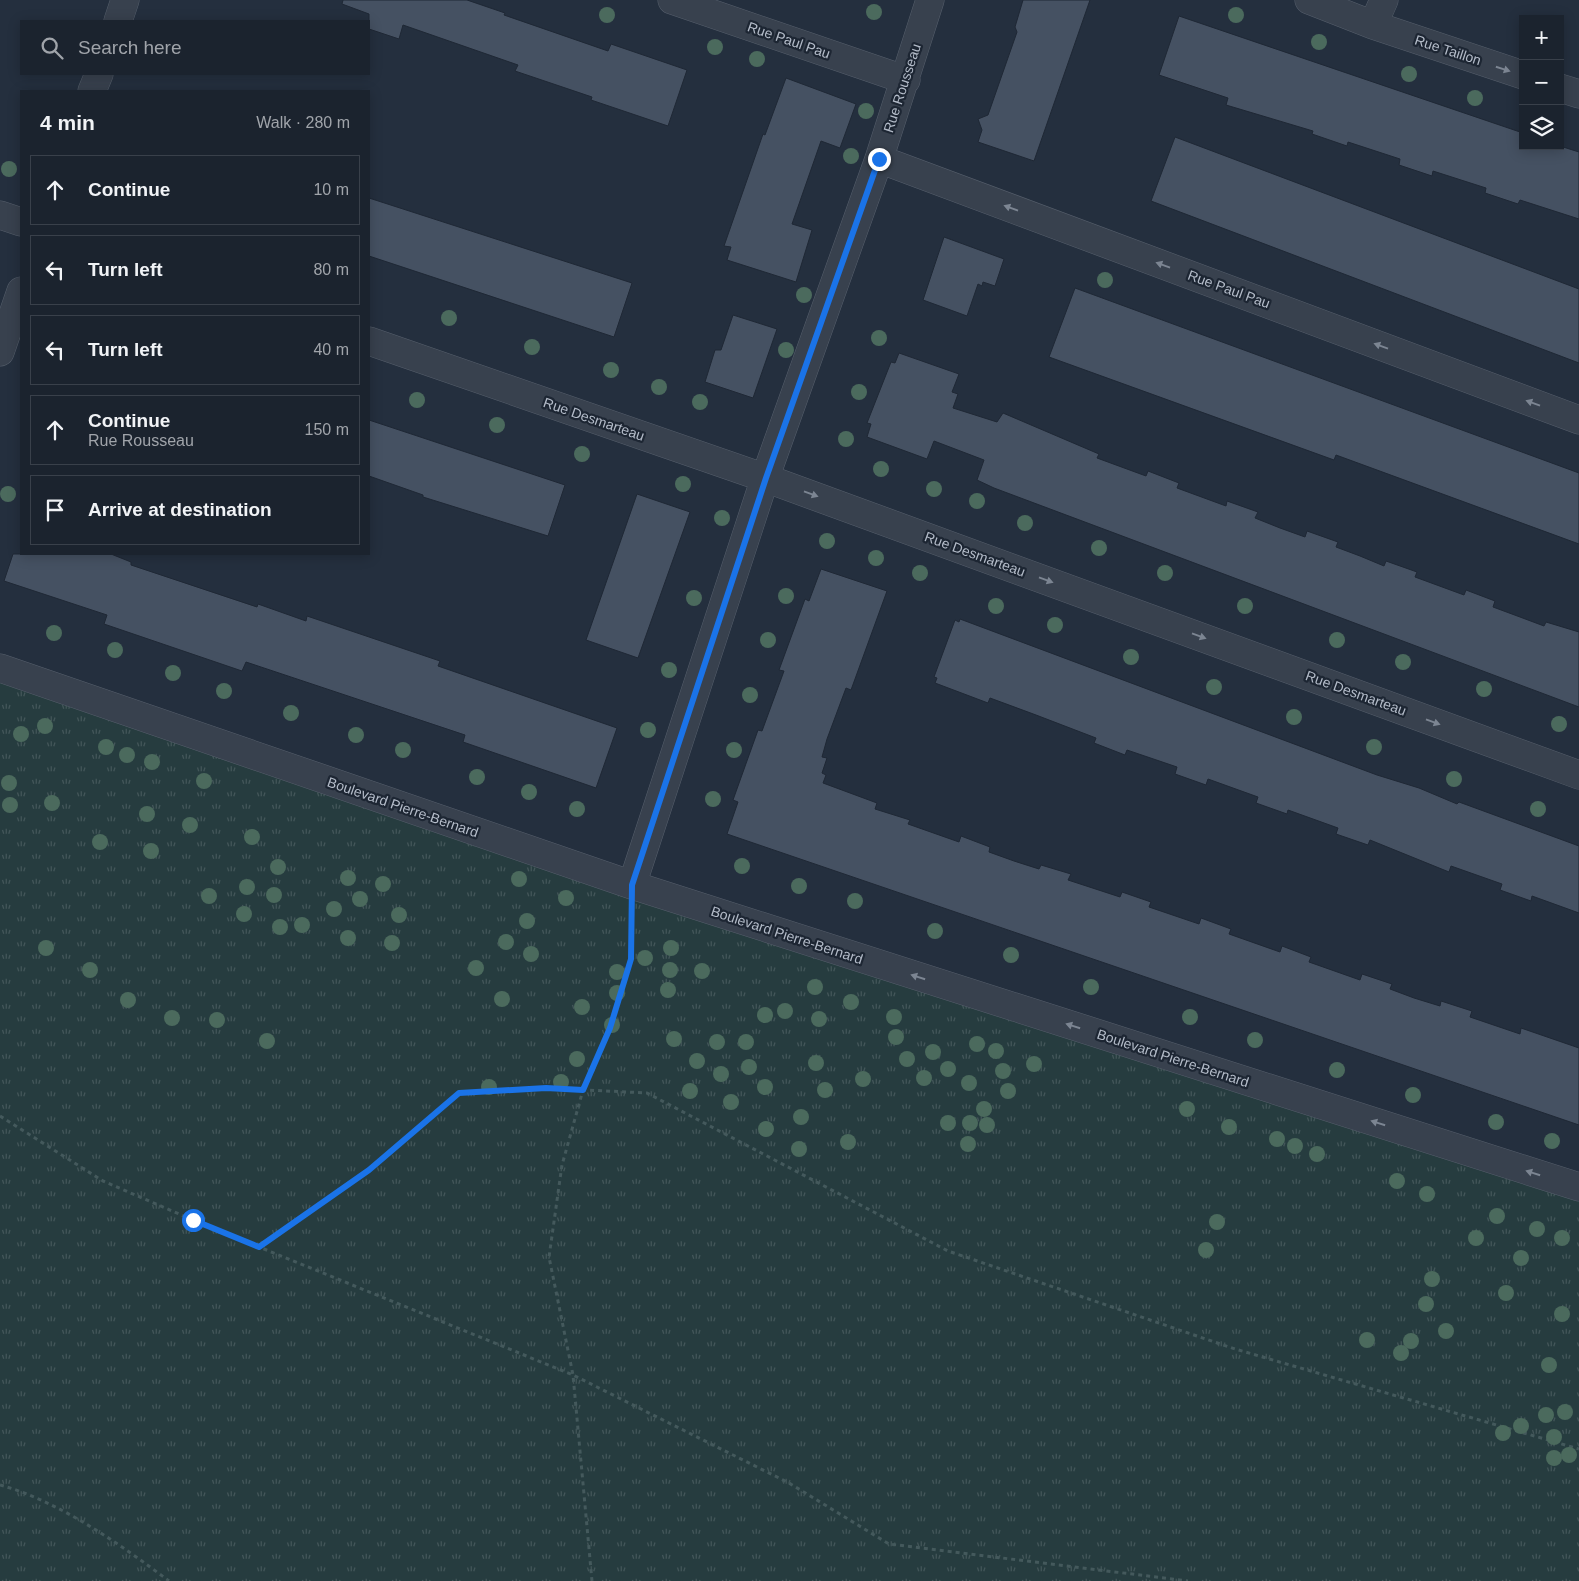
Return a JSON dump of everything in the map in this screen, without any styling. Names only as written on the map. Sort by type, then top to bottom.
[{"type":"street","points":[[118,20],[125,0]]},
{"type":"street","name":"Rue Paul Pau","points":[[672,0],[906,80]]},
{"type":"street","name":"Rue Rousseau","points":[[632,885],[766,478],[879,159],[906,80],[930,0]]},
{"type":"street","name":"Rue Taillon","points":[[1309,0],[1373,25],[1519,74]]},
{"type":"street","points":[[1373,25],[1384,0]]},
{"type":"street","points":[[92,90],[99,75]]},
{"type":"street","points":[[1564,89],[1579,94]]},
{"type":"street","name":"Rue Paul Pau","points":[[879,159],[1579,420]]},
{"type":"street","points":[[0,215],[20,222]]},
{"type":"street","points":[[0,352],[20,294]]},
{"type":"street","name":"Rue Desmarteau","points":[[370,341],[766,478],[1579,775]]},
{"type":"street","name":"Boulevard Pierre-Bernard","points":[[0,668],[632,885],[1579,1187]]},
{"type":"path","points":[[592,1581],[573,1375],[549,1257],[562,1165],[583,1090],[610,1028],[631,959],[632,885]]},
{"type":"path","points":[[259,1247],[369,1170],[459,1093],[546,1088],[647,1093],[948,1251],[1235,1349],[1579,1449]]},
{"type":"path","points":[[0,1116],[103,1181],[573,1375],[789,1483],[889,1544],[1188,1581]]},
{"type":"path","points":[[0,1485],[21,1491],[116,1541],[169,1581]]},
{"type":"green space","points":[[0,669],[1579,1187],[1579,1581],[0,1581]]},
{"type":"building","points":[[343,0],[467,0],[505,13],[504,15],[608,51],[611,44],[687,70],[668,126],[591,100],[592,97],[515,71],[518,65],[403,25],[399,39],[370,29],[369,14],[342,4]]},
{"type":"building","points":[[1023,0],[1090,0],[1034,161],[978,142],[982,130],[978,119],[988,115],[1017,32],[1015,27]]},
{"type":"building","points":[[1179,16],[1519,132],[1519,150],[1564,150],[1564,147],[1579,152],[1579,219],[1520,200],[1518,204],[1485,193],[1486,188],[1433,171],[1432,176],[1399,165],[1400,159],[1348,142],[1347,146],[1312,134],[1313,131],[1226,105],[1228,98],[1159,75]]},
{"type":"building","points":[[786,78],[856,104],[840,148],[821,141],[792,224],[812,230],[796,282],[727,260],[731,247],[724,246],[763,134],[765,135]]},
{"type":"building","points":[[1175,137],[1579,289],[1579,363],[1151,201]]},
{"type":"building","points":[[370,198],[632,283],[614,337],[370,256]]},
{"type":"building","points":[[944,237],[1004,259],[995,286],[983,282],[982,286],[978,284],[967,316],[923,300]]},
{"type":"building","points":[[1075,288],[1579,473],[1579,544],[1336,455],[1334,460],[1049,357]]},
{"type":"building","points":[[733,315],[777,329],[753,398],[705,382],[715,350],[721,350]]},
{"type":"building","points":[[899,353],[959,374],[952,392],[958,394],[953,408],[997,422],[1003,413],[1099,454],[1097,458],[1146,476],[1148,471],[1179,483],[1177,488],[1226,506],[1227,501],[1258,512],[1255,518],[1280,528],[1305,537],[1307,531],[1338,542],[1336,547],[1384,566],[1386,561],[1417,572],[1415,577],[1464,595],[1466,590],[1495,601],[1493,607],[1544,626],[1546,622],[1579,632],[1579,707],[994,488],[977,480],[984,460],[934,441],[927,459],[867,437],[871,424],[867,423],[891,362],[895,363]]},
{"type":"building","points":[[370,420],[565,485],[548,536],[423,497],[423,495],[370,476]]},
{"type":"building","points":[[637,494],[690,512],[638,658],[586,640]]},
{"type":"building","points":[[13,554],[114,555],[131,562],[131,565],[257,607],[258,604],[306,621],[307,616],[440,661],[438,666],[617,728],[596,788],[463,742],[465,735],[246,662],[242,671],[104,624],[107,615],[4,581]]},
{"type":"building","points":[[821,569],[887,591],[851,690],[846,688],[827,739],[822,757],[827,758],[822,773],[826,775],[823,783],[877,803],[875,809],[910,820],[908,824],[959,842],[961,836],[990,847],[989,852],[1014,861],[1039,869],[1041,865],[1071,874],[1068,880],[1120,897],[1122,892],[1151,902],[1149,907],[1199,924],[1201,918],[1231,929],[1229,934],[1280,952],[1282,946],[1311,957],[1309,962],[1360,980],[1362,974],[1392,984],[1390,989],[1414,998],[1440,1006],[1441,1001],[1472,1011],[1470,1017],[1520,1034],[1521,1028],[1579,1048],[1579,1125],[727,834],[738,802],[733,800],[758,730],[762,731],[784,671],[779,670],[805,599],[809,601]]},
{"type":"building","points":[[960,619],[1377,775],[1419,788],[1457,804],[1459,802],[1579,846],[1579,913],[1532,896],[1531,901],[1500,890],[1502,884],[1451,866],[1449,872],[1370,840],[1368,845],[1336,834],[1338,828],[1288,810],[1287,814],[1256,803],[1258,797],[1208,779],[1206,785],[1175,774],[1177,767],[1127,750],[1125,755],[1094,743],[1096,738],[1036,715],[990,698],[988,703],[935,683],[937,678],[934,677],[955,620],[959,622]]},
{"type":"route","points":[[193,1220],[259,1247],[369,1170],[459,1093],[546,1088],[583,1090],[610,1028],[631,959],[632,885],[766,478],[879,159]]}]
